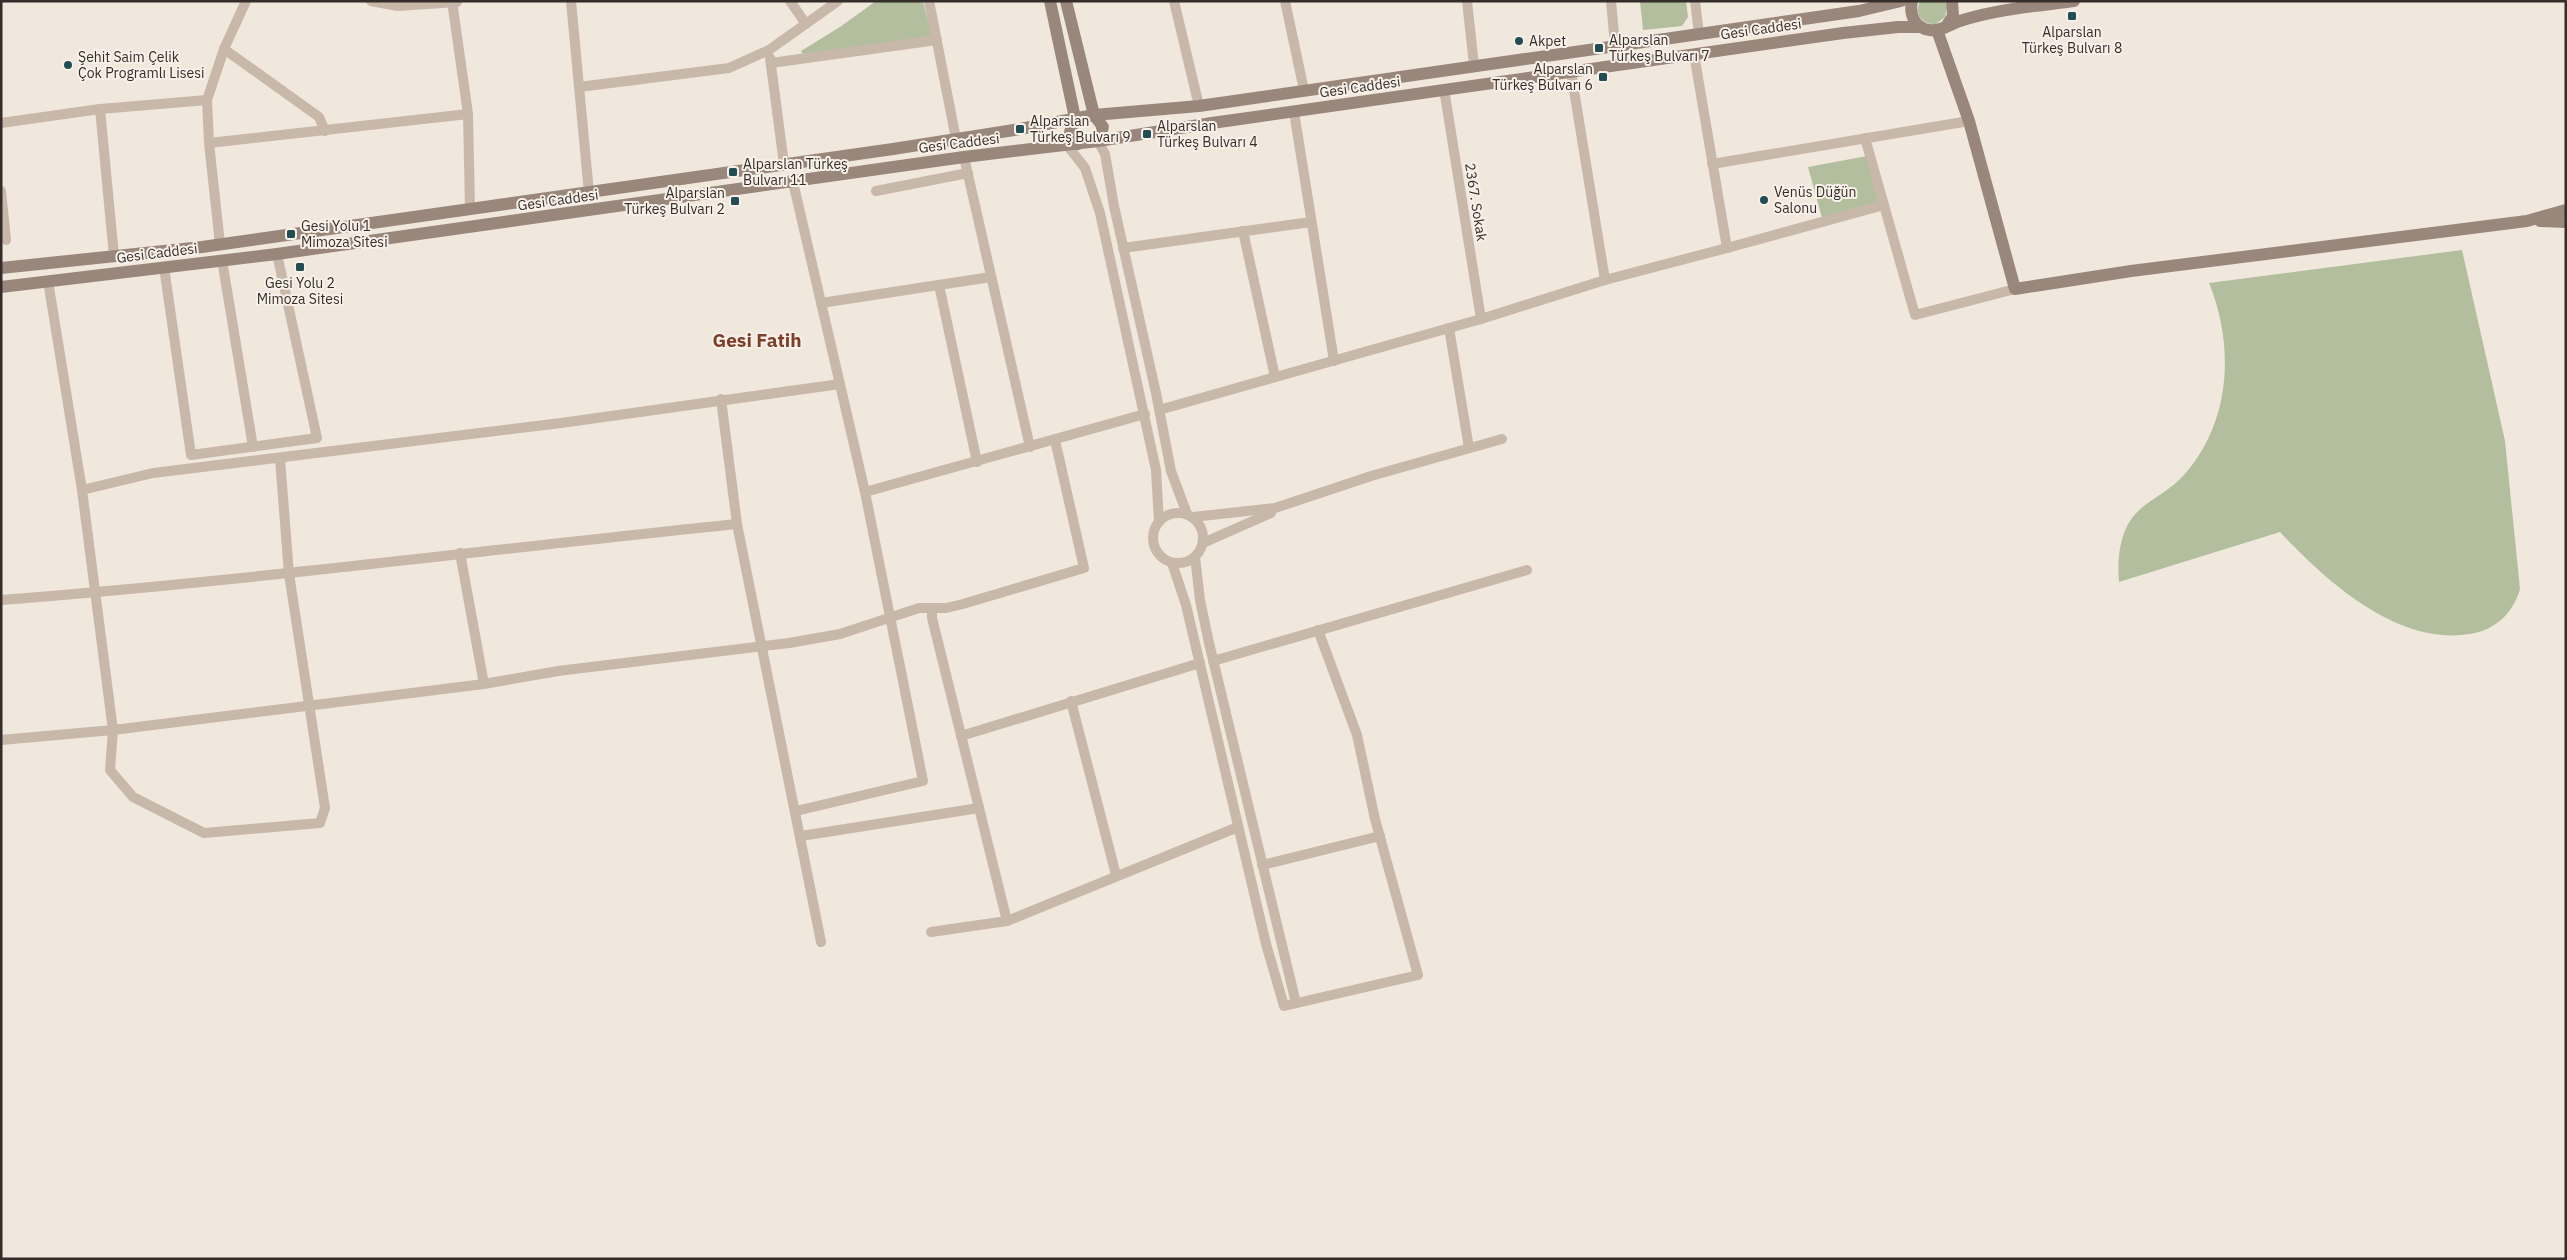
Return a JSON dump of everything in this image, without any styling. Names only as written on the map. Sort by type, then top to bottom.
[{"type":"main road","points":[[1050,1],[1074,118],[1070,132],[1073,144]]},
{"type":"main road","points":[[1066,1],[1094,115],[1103,127],[1098,141]]},
{"type":"main road","name":"Gesi Caddesi","points":[[1094,115],[1198,106],[1859,11],[1901,1]]},
{"type":"main road","points":[[1912,1],[1911,14],[1921,27]]},
{"type":"main road","points":[[1942,28],[1953,16],[1952,1]]},
{"type":"main road","points":[[1942,28],[1989,12],[2074,1]]},
{"type":"main road","name":"Gesi Caddesi","points":[[1,288],[277,254],[964,157],[1098,141],[1444,89],[1843,33],[1898,27],[1942,28]]},
{"type":"main road","points":[[1942,28],[2015,289],[2140,270],[2528,221],[2566,222]]},
{"type":"main road","points":[[1074,118],[1094,115]]},
{"type":"main road","name":"Gesi Caddesi","points":[[1,268],[220,244],[589,193],[956,139],[1074,118]]},
{"type":"main road","points":[[2528,221],[2566,210]]},
{"type":"street","points":[[220,244],[209,143],[207,100],[224,49],[246,1]]},
{"type":"street","points":[[371,1],[398,6],[455,2],[468,114],[470,209]]},
{"type":"street","points":[[571,1],[589,193]]},
{"type":"street","points":[[790,1],[806,24]]},
{"type":"street","points":[[579,87],[729,68],[769,50],[838,1]]},
{"type":"street","points":[[929,1],[956,139]]},
{"type":"street","points":[[1174,1],[1198,106]]},
{"type":"street","points":[[1285,1],[1304,90]]},
{"type":"street","points":[[1467,1],[1474,65]]},
{"type":"street","points":[[1611,1],[1616,45]]},
{"type":"street","points":[[1695,1],[1699,34]]},
{"type":"street","points":[[771,63],[937,40]]},
{"type":"street","points":[[224,49],[319,117],[325,131]]},
{"type":"street","points":[[769,50],[784,164]]},
{"type":"street","points":[[1694,54],[1727,248]]},
{"type":"street","points":[[1571,72],[1605,280]]},
{"type":"street","name":"2367. Sokak","points":[[1444,89],[1481,319]]},
{"type":"street","points":[[1,123],[100,110],[207,100]]},
{"type":"street","points":[[100,110],[114,256]]},
{"type":"street","points":[[1294,112],[1334,361]]},
{"type":"street","points":[[209,143],[468,114]]},
{"type":"street","points":[[1712,164],[1969,121]]},
{"type":"street","points":[[1866,138],[1915,315],[2015,289]]},
{"type":"street","points":[[1098,141],[1105,154],[1114,206],[1171,470],[1190,516],[1201,526],[1203,543],[1195,558],[1200,600],[1296,1003]]},
{"type":"street","points":[[1073,144],[1085,168],[1100,213],[1145,414],[1158,480],[1158,522],[1153,533],[1154,545],[1160,556],[1172,563],[1185,563],[1195,558]]},
{"type":"street","points":[[964,157],[1030,447]]},
{"type":"street","points":[[876,191],[968,172]]},
{"type":"street","points":[[793,182],[865,492],[923,781],[796,811]]},
{"type":"street","points":[[1,191],[6,240]]},
{"type":"street","points":[[1159,410],[1481,319],[1605,280],[1884,205]]},
{"type":"street","points":[[1123,248],[1311,222]]},
{"type":"street","points":[[1243,231],[1275,377]]},
{"type":"street","points":[[164,267],[191,456],[316,438],[277,254]]},
{"type":"street","points":[[222,260],[253,447]]},
{"type":"street","points":[[821,303],[991,277]]},
{"type":"street","points":[[48,281],[82,490],[96,593],[113,730],[110,770],[133,797],[204,833],[320,823],[325,808],[289,574],[280,458]]},
{"type":"street","points":[[939,285],[977,462]]},
{"type":"street","points":[[1449,328],[1469,448]]},
{"type":"street","points":[[82,490],[154,473],[840,384]]},
{"type":"street","points":[[721,399],[737,524],[821,942]]},
{"type":"street","points":[[865,492],[1145,414]]},
{"type":"street","points":[[1203,543],[1302,500],[1370,476],[1502,439]]},
{"type":"street","points":[[1,740],[113,730],[484,684],[558,671],[763,647],[840,634],[919,608],[963,604],[1084,568],[1055,440]]},
{"type":"street","points":[[1158,522],[1168,515],[1190,516],[1260,511],[1302,500]]},
{"type":"street","points":[[1,600],[96,593],[289,574],[737,524]]},
{"type":"street","points":[[460,554],[484,684]]},
{"type":"street","points":[[1172,563],[1181,584],[1266,944],[1284,1006],[1418,975],[1380,836],[1354,727],[1318,630]]},
{"type":"street","points":[[1213,661],[1527,570]]},
{"type":"street","points":[[932,608],[932,618],[1007,921]]},
{"type":"street","points":[[961,736],[1200,663]]},
{"type":"street","points":[[1071,701],[1116,876]]},
{"type":"street","points":[[801,836],[979,808]]},
{"type":"street","points":[[931,932],[1007,921],[1238,827]]},
{"type":"street","points":[[1262,865],[1380,836]]},
{"type":"green space","points":[[876,1],[923,1],[933,41],[803,55],[801,51],[840,27]]},
{"type":"green space","points":[[1640,1],[1686,1],[1688,17],[1682,26],[1643,30]]},
{"type":"green space","points":[[1920,1],[1945,1],[1947,6],[1945,17],[1936,24],[1923,21],[1918,10]]},
{"type":"green space","points":[[1867,156],[1883,209],[1824,225],[1808,167]]},
{"type":"green space","points":[[2462,250],[2505,441],[2520,589],[2513,606],[2502,619],[2488,629],[2479,632],[2443,635],[2416,630],[2390,620],[2365,606],[2341,589],[2298,551],[2280,532],[2119,582],[2120,551],[2125,531],[2130,522],[2144,506],[2169,489],[2183,476],[2199,455],[2211,432],[2219,409],[2224,384],[2225,358],[2223,333],[2209,283]]},
{"type":"place","name":"Alparslan Türkeş Bulvarı 8","points":[[2072,16]]},
{"type":"place","name":"Akpet","points":[[1519,41]]},
{"type":"place","name":"Alparslan Türkeş Bulvarı 7","points":[[1599,48]]},
{"type":"place","name":"Şehit Saim Çelik Çok Programlı Lisesi","points":[[68,65]]},
{"type":"place","name":"Alparslan Türkeş Bulvarı 6","points":[[1603,77]]},
{"type":"place","name":"Alparslan Türkeş Bulvarı 9","points":[[1020,129]]},
{"type":"place","name":"Alparslan Türkeş Bulvarı 4","points":[[1147,134]]},
{"type":"place","name":"Alparslan Türkeş Bulvarı 11","points":[[733,172]]},
{"type":"place","name":"Venüs Düğün Salonu","points":[[1764,200]]},
{"type":"place","name":"Alparslan Türkeş Bulvarı 2","points":[[735,201]]},
{"type":"place","name":"Gesi Yolu 1 Mimoza Sitesi","points":[[291,234]]},
{"type":"place","name":"Gesi Yolu 2 Mimoza Sitesi","points":[[300,267]]},
{"type":"district","name":"Gesi Fatih","points":[[757,340]]}]
